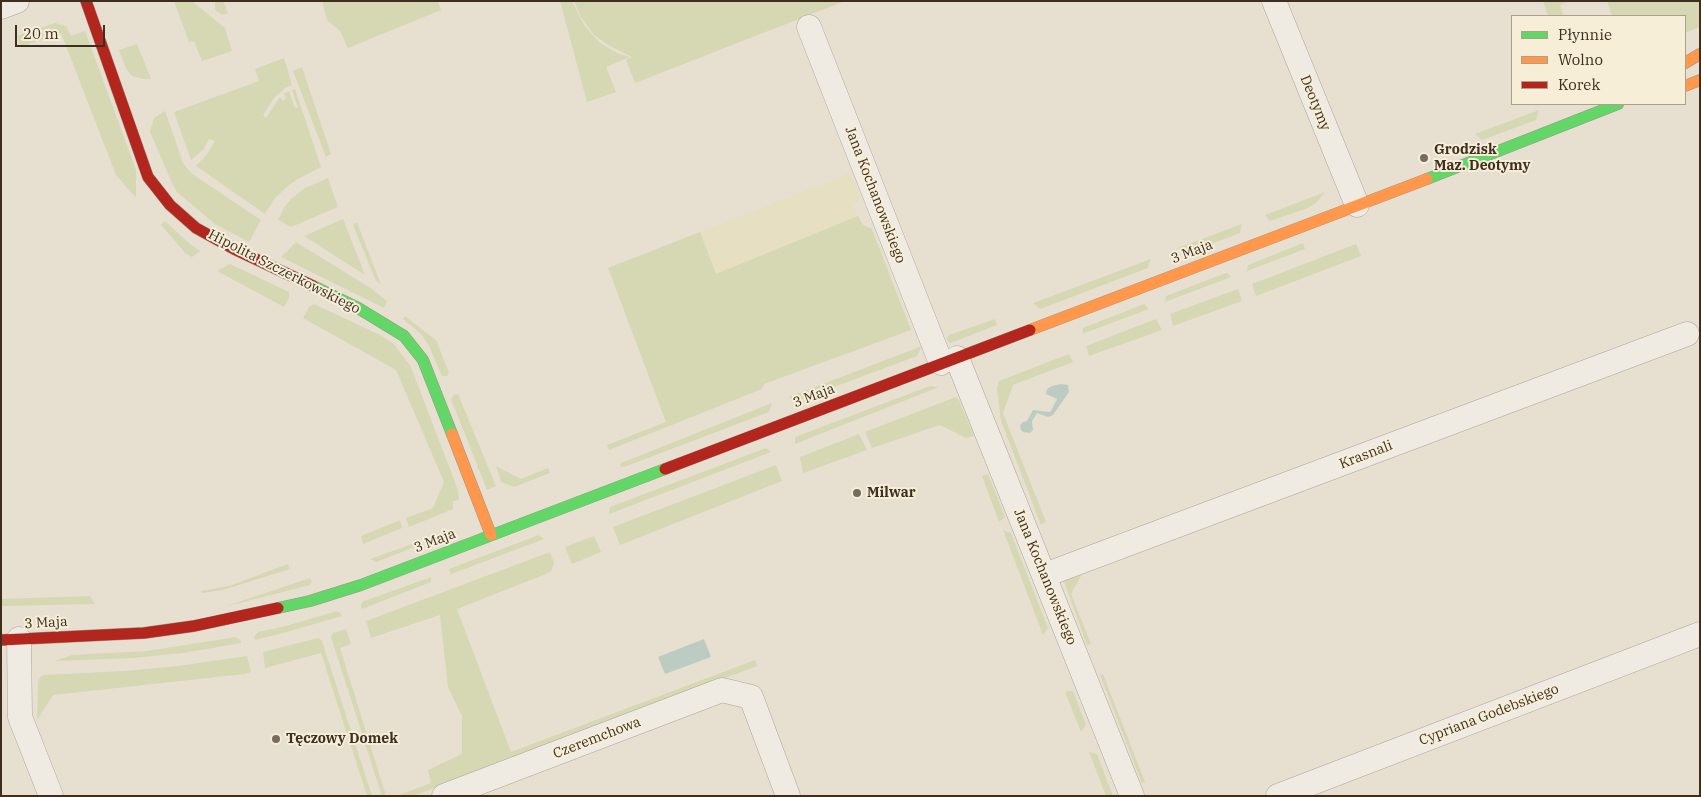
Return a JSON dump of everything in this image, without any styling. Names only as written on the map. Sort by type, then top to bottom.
[{"type":"street","points":[[1,7],[17,1]]},
{"type":"street","name":"Hipolita Szczerkowskiego","points":[[86,1],[148,177],[170,205],[196,228],[358,308],[404,336],[423,360],[491,535]]},
{"type":"street","name":"Deotymy","points":[[1274,1],[1357,204]]},
{"type":"street","name":"Jana Kochanowskiego","points":[[809,27],[949,361],[1045,575],[1132,796]]},
{"type":"street","points":[[1686,62],[1700,54]]},
{"type":"street","points":[[1686,86],[1700,80]]},
{"type":"street","name":"3 Maja","points":[[10,640],[144,633],[194,626],[244,617],[310,601],[361,585],[1616,105]]},
{"type":"street","name":"Krasnali","points":[[1045,575],[1687,334]]},
{"type":"street","name":"Cypriana Godebskiego","points":[[1278,796],[1700,634]]},
{"type":"street","points":[[10,640],[20,717],[51,796]]},
{"type":"street","name":"Czeremchowa","points":[[444,796],[722,690],[751,697],[788,796]]},
{"type":"shaded area","points":[[850,173],[860,198],[854,206],[858,216],[716,275],[700,232]]},
{"type":"shaded area","points":[[1061,384],[1068,385],[1069,392],[1053,415],[1048,417],[1037,413],[1032,421],[1033,430],[1030,433],[1023,432],[1020,425],[1027,421],[1033,410],[1051,411],[1057,399],[1046,394],[1047,389]]},
{"type":"shaded area","points":[[704,639],[711,657],[665,674],[658,657]]},
{"type":"green space","points":[[174,1],[192,1],[225,28],[232,51],[202,61],[194,41],[189,42]]},
{"type":"green space","points":[[215,1],[223,1],[228,13],[222,15],[215,10]]},
{"type":"green space","points":[[322,1],[438,1],[441,10],[348,48],[340,31],[327,20]]},
{"type":"green space","points":[[560,1],[572,1],[584,25],[600,43],[619,54],[630,57],[606,67],[616,92],[587,102]]},
{"type":"green space","points":[[574,1],[845,1],[635,83],[626,60],[632,57],[608,45],[594,35],[581,17]]},
{"type":"green space","points":[[1543,1],[1569,1],[1560,5],[1564,15],[1548,15]]},
{"type":"green space","points":[[1607,1],[1700,1],[1700,27],[1686,33],[1686,15],[1612,15]]},
{"type":"green space","points":[[55,23],[66,26],[71,36],[85,31],[136,170],[136,198],[116,175],[61,33],[21,47],[17,36]]},
{"type":"green space","points":[[137,44],[151,79],[132,76],[126,69],[119,50]]},
{"type":"green space","points":[[284,58],[292,85],[285,88],[275,97],[263,115],[266,118],[280,97],[283,101],[286,98],[284,94],[289,91],[295,108],[298,108],[292,90],[295,89],[321,167],[289,185],[275,198],[265,214],[196,166],[215,141],[209,139],[203,150],[191,160],[174,112],[259,81],[255,69]]},
{"type":"green space","points":[[302,67],[331,154],[326,157],[293,71]]},
{"type":"green space","points":[[1539,110],[1536,120],[1482,140],[1475,134]]},
{"type":"green space","points":[[165,111],[183,163],[191,173],[261,220],[249,242],[215,224],[177,192],[150,132],[154,118]]},
{"type":"green space","points":[[328,178],[338,207],[291,227],[278,220],[291,199],[305,188]]},
{"type":"green space","points":[[1325,192],[1317,202],[1308,208],[1270,221],[1265,215]]},
{"type":"green space","points":[[858,216],[863,225],[872,229],[911,330],[764,384],[762,389],[609,450],[607,445],[666,422],[608,268],[700,232],[716,274]]},
{"type":"green space","points":[[343,219],[365,275],[304,236]]},
{"type":"green space","points":[[165,221],[200,251],[192,257],[186,254],[161,225]]},
{"type":"green space","points":[[357,222],[381,285],[375,279],[353,225]]},
{"type":"green space","points":[[1242,224],[1240,233],[1185,254],[1178,248]]},
{"type":"green space","points":[[296,242],[372,289],[387,301],[384,308],[281,257]]},
{"type":"green space","points":[[1303,243],[1305,249],[1247,271],[1248,265]]},
{"type":"green space","points":[[1356,244],[1361,256],[1256,296],[1252,284]]},
{"type":"green space","points":[[1151,259],[1148,268],[1040,309],[1033,303]]},
{"type":"green space","points":[[230,264],[289,292],[289,298],[284,307],[217,271]]},
{"type":"green space","points":[[1226,273],[1231,277],[1165,302],[1166,296]]},
{"type":"green space","points":[[1238,289],[1242,301],[1173,326],[1170,314]]},
{"type":"green space","points":[[314,304],[380,335],[394,344],[411,367],[458,490],[459,500],[453,501],[453,509],[409,527],[406,518],[433,508],[444,482],[396,370],[303,318],[309,307]]},
{"type":"green space","points":[[1144,304],[1149,309],[1082,334],[1083,328]]},
{"type":"green space","points":[[405,316],[436,340],[449,373],[447,376],[442,376],[429,346],[421,334],[403,319]]},
{"type":"green space","points":[[995,319],[997,325],[950,343],[947,341],[949,335]]},
{"type":"green space","points":[[1156,319],[1162,330],[1089,356],[1086,346]]},
{"type":"green space","points":[[922,346],[917,356],[794,402],[789,397]]},
{"type":"green space","points":[[1069,354],[1073,362],[1013,385],[1003,413],[1046,522],[1041,525],[1001,421],[997,388],[999,381]]},
{"type":"green space","points":[[930,386],[939,387],[795,444],[795,437]]},
{"type":"green space","points":[[458,394],[496,486],[487,490],[451,399],[454,395]]},
{"type":"green space","points":[[956,397],[974,436],[966,438],[940,425],[872,448],[865,432]]},
{"type":"green space","points":[[772,403],[769,412],[624,467],[620,466],[621,463]]},
{"type":"green space","points":[[859,434],[867,450],[803,473],[800,457]]},
{"type":"green space","points":[[766,448],[771,452],[609,514],[610,507]]},
{"type":"green space","points":[[776,465],[782,481],[620,545],[613,527]]},
{"type":"green space","points":[[496,466],[521,479],[548,468],[550,473],[514,487],[501,482]]},
{"type":"green space","points":[[988,474],[1005,517],[999,522],[982,476]]},
{"type":"green space","points":[[400,520],[402,528],[363,544],[361,536]]},
{"type":"green space","points":[[1003,530],[1011,533],[1048,628],[1043,635]]},
{"type":"green space","points":[[539,535],[544,539],[451,574],[449,569]]},
{"type":"green space","points":[[594,536],[601,552],[572,564],[565,547]]},
{"type":"green space","points":[[418,542],[415,547],[376,562],[370,559]]},
{"type":"green space","points":[[550,552],[554,563],[551,572],[457,609],[511,752],[755,660],[757,666],[413,796],[397,796],[431,783],[428,770],[462,754],[462,716],[448,687],[440,615],[371,638],[366,621]]},
{"type":"green space","points":[[288,564],[290,569],[223,590],[202,593],[201,591],[229,586]]},
{"type":"green space","points":[[1082,574],[1071,594],[1091,644],[1087,645],[1064,581]]},
{"type":"green space","points":[[431,577],[431,582],[362,609],[362,602]]},
{"type":"green space","points":[[310,578],[312,581],[310,585],[224,607]]},
{"type":"green space","points":[[90,596],[95,604],[1,606],[1,599]]},
{"type":"green space","points":[[337,611],[342,616],[255,640],[254,637],[258,632]]},
{"type":"green space","points":[[346,629],[351,644],[340,648],[386,796],[382,796],[331,637],[333,633]]},
{"type":"green space","points":[[236,637],[241,643],[183,653],[133,658],[55,661],[72,655],[147,651]]},
{"type":"green space","points":[[318,638],[322,641],[372,796],[367,796],[321,653],[265,668],[263,652]]},
{"type":"green space","points":[[247,656],[251,672],[244,674],[53,695],[37,720],[38,683],[43,675],[178,666]]},
{"type":"green space","points":[[1103,674],[1145,782],[1142,783],[1100,675]]},
{"type":"green space","points":[[1073,691],[1086,725],[1081,732],[1065,692]]},
{"type":"green space","points":[[1089,752],[1097,754],[1113,796],[1106,796]]},
{"type":"traffic: fast","points":[[1427,179],[1615,105]]},
{"type":"traffic: fast","points":[[313,286],[358,308],[404,336],[423,360],[452,434]]},
{"type":"traffic: fast","points":[[278,608],[310,601],[361,585],[665,469]]},
{"type":"traffic: slow","points":[[1686,62],[1700,54]]},
{"type":"traffic: slow","points":[[1686,86],[1700,80]]},
{"type":"traffic: slow","points":[[1030,330],[1427,179]]},
{"type":"traffic: slow","points":[[452,434],[491,535]]},
{"type":"traffic: jam","points":[[86,1],[148,177],[170,205],[196,228],[234,249],[313,286]]},
{"type":"traffic: jam","points":[[665,469],[1030,330]]},
{"type":"traffic: jam","points":[[1,640],[144,633],[194,626],[278,608]]},
{"type":"place","name":"Grodzisk Maz. Deotymy","points":[[1424,158]]},
{"type":"place","name":"Milwar","points":[[857,493]]},
{"type":"place","name":"Tęczowy Domek","points":[[276,739]]}]
